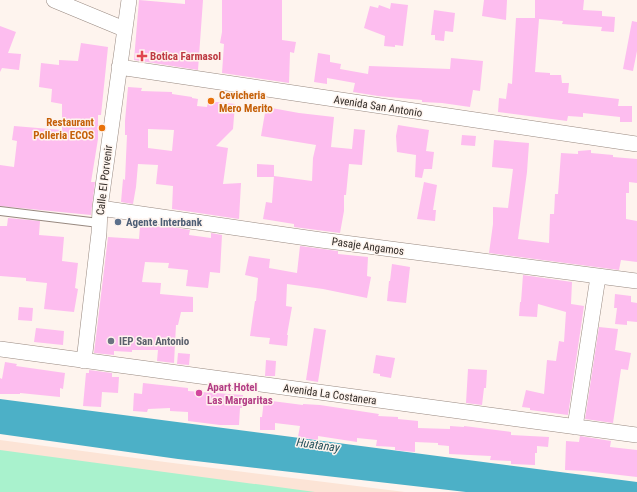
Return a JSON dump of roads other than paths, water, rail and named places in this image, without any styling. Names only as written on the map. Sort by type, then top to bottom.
[{"type":"street","points":[[54,0],[124,29]]},
{"type":"street","name":"Calle El Porvenir","points":[[84,361],[100,208],[129,0]]},
{"type":"street","name":"Avenida San Antonio","points":[[119,67],[637,144]]},
{"type":"street","name":"Pasaje Angamos","points":[[100,208],[637,282]]},
{"type":"street","points":[[575,427],[598,277]]},
{"type":"street","name":"Avenida La Costanera","points":[[0,349],[637,435]]},
{"type":"lane","points":[[0,211],[99,223]]},
{"type":"water","name":"Huatanay","points":[[0,399],[637,482],[637,492],[466,492],[178,459],[0,434]]},
{"type":"place","name":"Botica Farmasol","points":[[142,56]]},
{"type":"place","name":"Cevicheria Mero Merito","points":[[211,101]]},
{"type":"place","name":"Restaurant Polleria ECOS","points":[[102,128]]},
{"type":"place","name":"Agente Interbank","points":[[118,222]]},
{"type":"place","name":"IEP San Antonio","points":[[111,341]]},
{"type":"place","name":"Apart Hotel Las Margaritas","points":[[199,393]]}]
